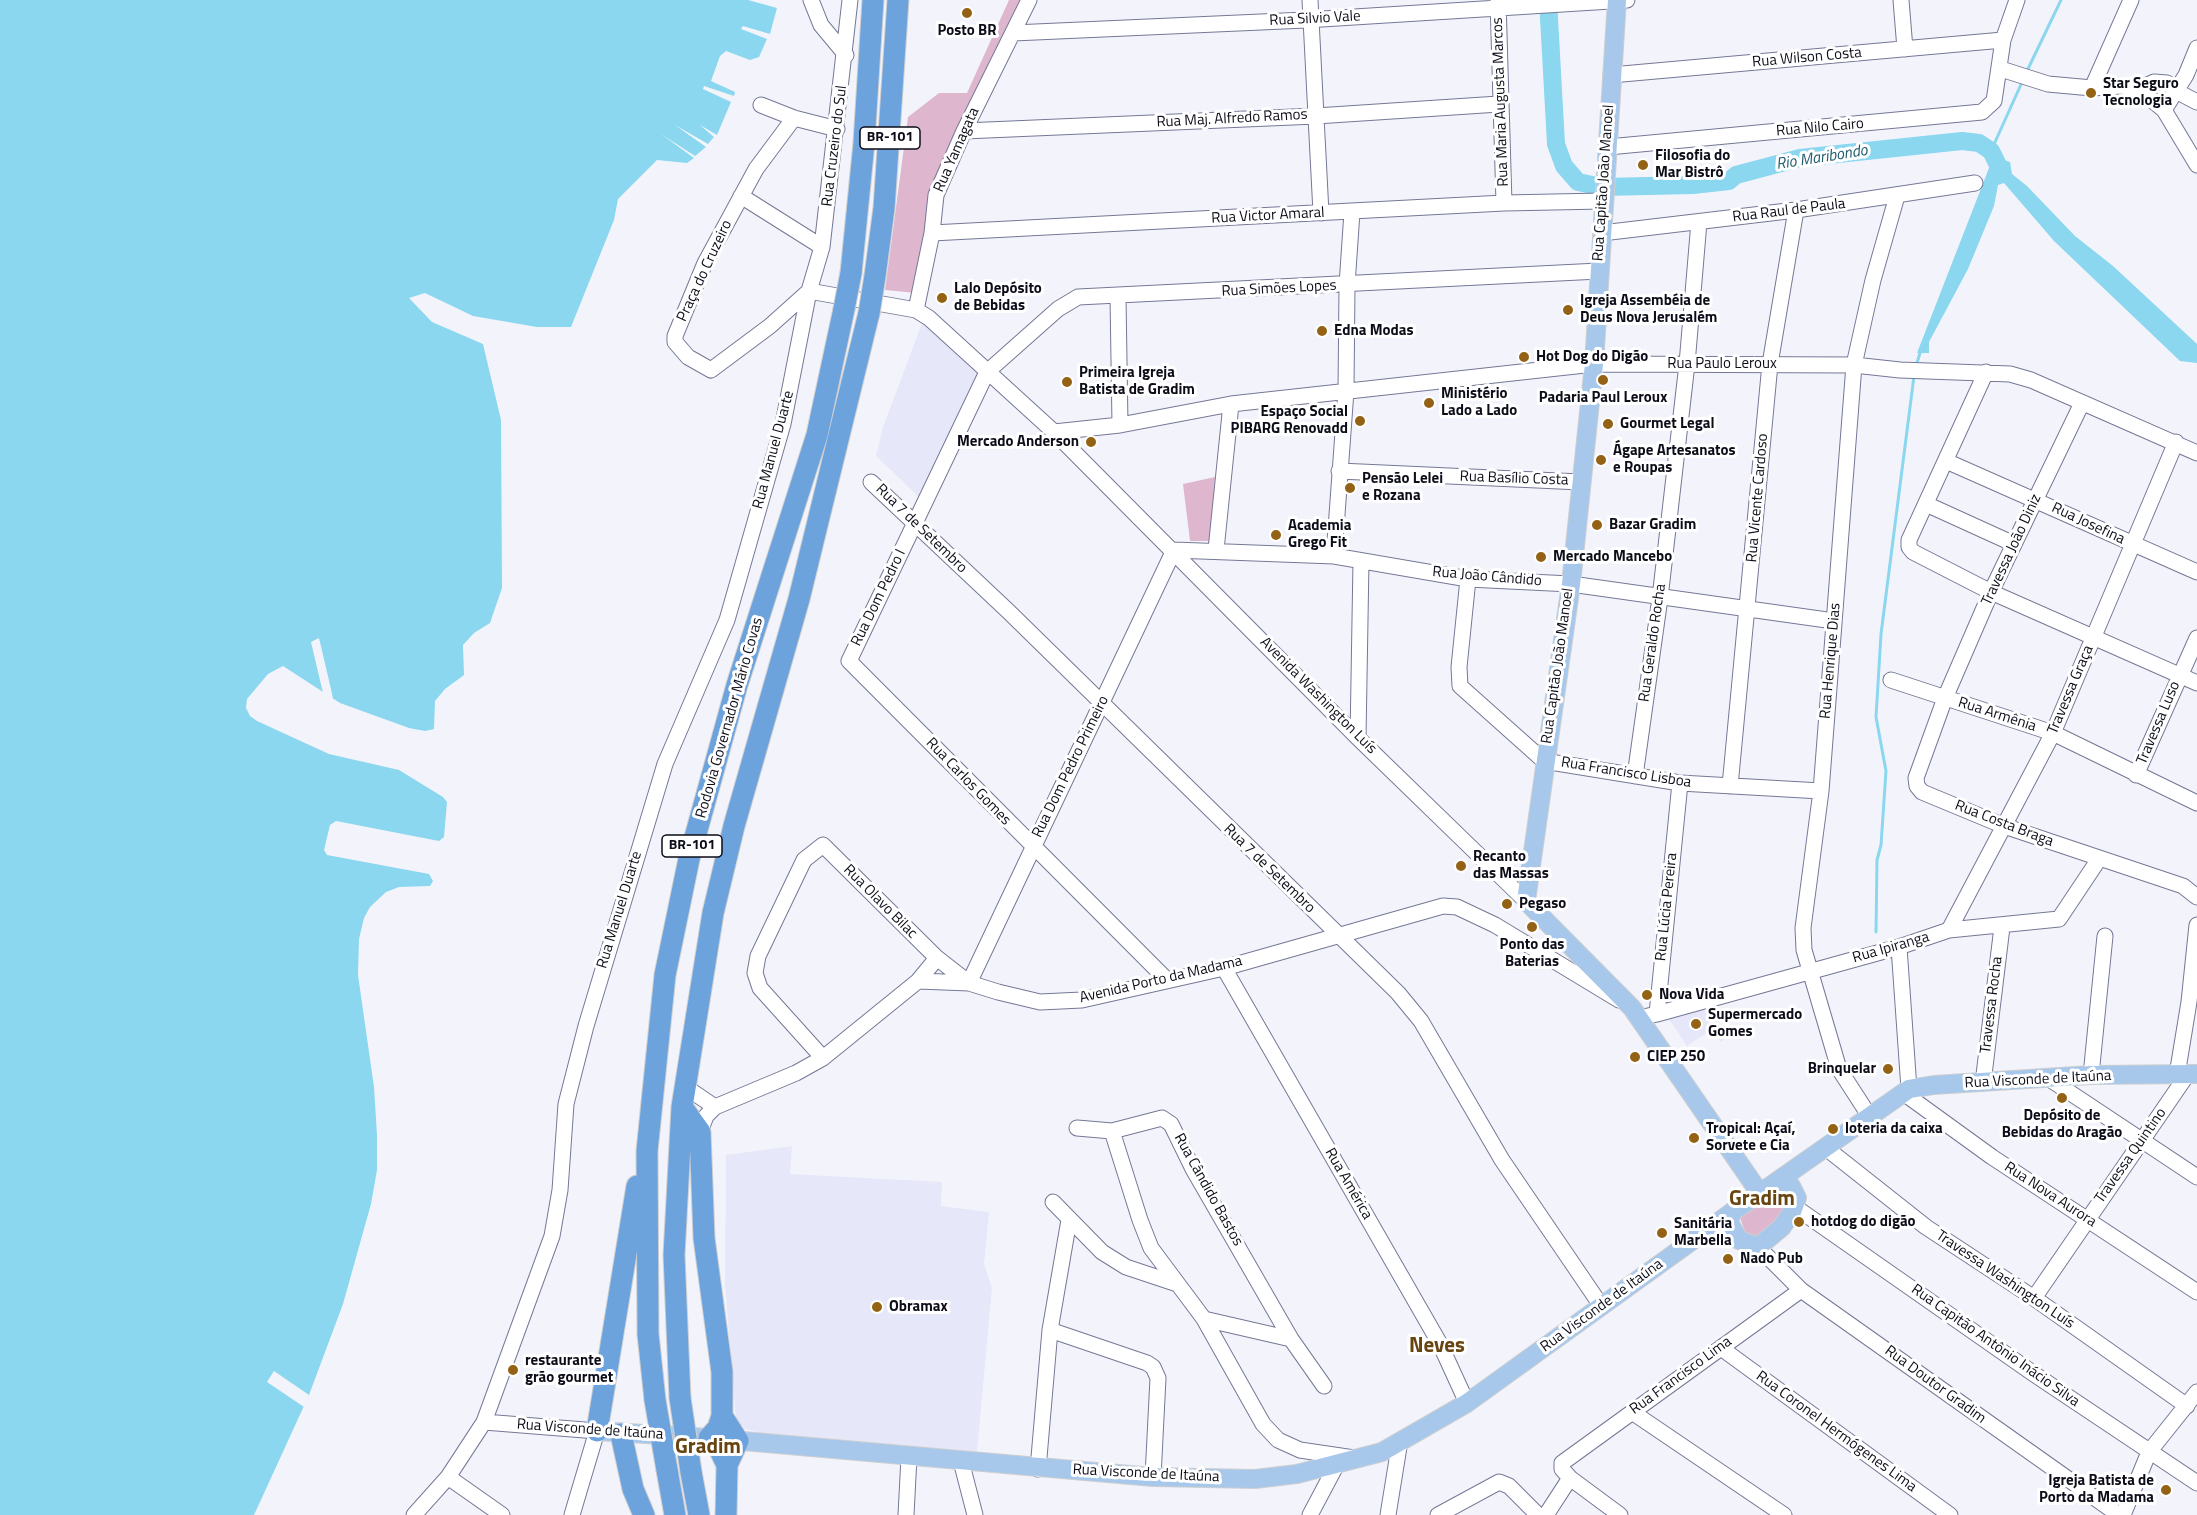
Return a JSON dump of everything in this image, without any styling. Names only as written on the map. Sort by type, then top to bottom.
[{"type":"highway","name":"Rodovia Governador Mário Covas","points":[[675,1515],[656,1400],[648,1334],[647,1151],[665,975],[689,859],[737,686],[817,435],[844,309],[851,273],[864,143],[873,0]]},
{"type":"highway","name":"BR-101","points":[[699,1515],[680,1398],[674,1255],[684,1086],[713,913],[731,836],[799,599],[869,314],[885,197],[898,0]]},
{"type":"highway","points":[[682,1107],[700,1132],[704,1238],[722,1372],[722,1416],[718,1428],[709,1438],[719,1448],[727,1465]]},
{"type":"highway","points":[[597,1431],[636,1189],[647,1151]]},
{"type":"highway","points":[[722,1416],[738,1441],[727,1465],[726,1515]]},
{"type":"highway","points":[[621,1434],[633,1489],[644,1515]]},
{"type":"main road","name":"Rua Capitão João Manoel","points":[[1526,901],[1571,584],[1594,364],[1611,75],[1620,1]]},
{"type":"main road","name":"Avenida Washington Luís","points":[[1526,901],[1642,1013],[1759,1192]]},
{"type":"main road","name":"Rua Visconde de Itaúna","points":[[597,1431],[709,1438],[1153,1477],[1255,1479],[1298,1474],[1382,1452],[1467,1403],[1602,1307],[1695,1237],[1907,1091],[2091,1075],[2187,1075]]},
{"type":"main road","points":[[1695,1237],[1725,1236],[1758,1247],[1782,1227],[1796,1202],[1800,1185],[1796,1169]]},
{"type":"main road","points":[[1776,1182],[1791,1186],[1796,1202]]},
{"type":"main road","points":[[1731,1212],[1731,1230],[1739,1240]]},
{"type":"street","points":[[811,0],[821,25],[846,55]]},
{"type":"street","name":"Rua Cruzeiro do Sul","points":[[809,291],[822,247],[846,55],[850,0]]},
{"type":"street","name":"Rua Yamagata","points":[[916,310],[932,233],[936,195],[964,131],[1029,0]]},
{"type":"street","points":[[1310,0],[1321,213]]},
{"type":"street","points":[[1901,0],[1905,49]]},
{"type":"street","name":"Rua Nilo Cairo","points":[[1608,147],[1982,112],[1994,101],[2001,69],[2003,40],[2017,0]]},
{"type":"street","points":[[2091,88],[2131,0]]},
{"type":"street","name":"Rua Silvio Vale","points":[[1013,33],[1311,19],[1498,4],[1620,1]]},
{"type":"street","name":"Rua Maria Augusta Marcos","points":[[1498,4],[1499,104],[1504,203]]},
{"type":"street","name":"Rua Wilson Costa","points":[[1611,75],[2003,40]]},
{"type":"street","points":[[2164,110],[2197,48]]},
{"type":"street","points":[[2001,69],[2024,77],[2091,88],[2122,86],[2139,88],[2154,82],[2167,83],[2176,91],[2197,102]]},
{"type":"street","points":[[2139,88],[2164,110],[2197,165]]},
{"type":"street","name":"Rua Maj. Alfredo Ramos","points":[[964,131],[1316,116],[1499,104]]},
{"type":"street","points":[[761,105],[794,118],[837,129]]},
{"type":"street","name":"Praça do Cruzeiro","points":[[794,118],[756,169],[705,263],[675,336],[678,347],[705,369],[716,368],[770,326],[809,291]]},
{"type":"street","name":"Rua Raul de Paula","points":[[1602,233],[1796,210],[1975,183]]},
{"type":"street","name":"Rua Victor Amaral","points":[[932,233],[1504,203],[1605,190]]},
{"type":"street","points":[[741,196],[822,247]]},
{"type":"street","name":"Rua Henrique Dias","points":[[1870,1117],[1839,1069],[1804,950],[1803,928],[1821,791],[1854,365],[1873,280],[1897,196]]},
{"type":"street","name":"Rua Vicente Cardoso","points":[[1730,786],[1770,364],[1796,210]]},
{"type":"street","points":[[1334,556],[1346,391],[1347,285],[1352,212]]},
{"type":"street","name":"Rua Geraldo Rocha","points":[[1635,776],[1660,598],[1687,364],[1699,222]]},
{"type":"street","name":"Rua Simões Lopes","points":[[987,372],[1069,301],[1089,296],[1118,297],[1599,271]]},
{"type":"street","name":"Avenida Washington Luís","points":[[809,291],[916,310],[929,318],[1054,432],[1174,550],[1358,738],[1526,901]]},
{"type":"street","name":"Rua Manuel Duarte","points":[[414,1515],[448,1477],[484,1422],[552,1236],[560,1191],[566,1104],[585,1026],[665,764],[727,620],[783,424],[809,291]]},
{"type":"street","points":[[1118,297],[1120,425]]},
{"type":"street","name":"Rua Paulo Leroux","points":[[1054,432],[1120,425],[1231,404],[1594,364],[1854,365],[1900,370],[1924,369],[2010,374],[2031,380],[2197,453]]},
{"type":"street","name":"Rua Dom Pedro I","points":[[849,661],[987,372]]},
{"type":"street","points":[[1986,372],[1909,540],[1909,547],[1913,552],[1991,592],[2197,683]]},
{"type":"street","name":"Travessa João Diniz","points":[[1945,698],[1991,592],[2082,403]]},
{"type":"street","points":[[1216,550],[1231,404]]},
{"type":"street","name":"Travessa Graça","points":[[1949,930],[2053,733],[2176,442]]},
{"type":"street","name":"Rua Josefina","points":[[1947,460],[2197,572]]},
{"type":"street","name":"Rua Basílio Costa","points":[[1339,471],[1581,482]]},
{"type":"street","name":"Rua 7 de Setembro","points":[[871,482],[1008,611],[1337,936],[1398,993],[1421,1021],[1502,1160],[1602,1307]]},
{"type":"street","points":[[1926,504],[2014,544]]},
{"type":"street","name":"Rua João Cândido","points":[[1174,550],[1334,556],[1468,579],[1571,584],[1834,621]]},
{"type":"street","name":"Rua Dom Pedro Primeiro","points":[[969,983],[1174,550]]},
{"type":"street","points":[[1358,738],[1361,561]]},
{"type":"street","name":"Rua Francisco Lisboa","points":[[1468,579],[1459,667],[1460,686],[1545,760],[1680,783],[1821,791]]},
{"type":"street","name":"Travessa Luso","points":[[2136,776],[2197,638]]},
{"type":"street","name":"Rua Carlos Gomes","points":[[849,661],[1032,848],[1166,979]]},
{"type":"street","name":"Rua Armênia","points":[[1891,680],[2053,733],[2136,776],[2197,802]]},
{"type":"street","name":"Rua Costa Braga","points":[[1945,698],[1916,778],[1917,786],[1922,792],[2004,826],[2183,886],[2197,897]]},
{"type":"street","name":"Rua Lúcia Pereira","points":[[1642,1013],[1680,783]]},
{"type":"street","name":"Rua Olavo Bilac","points":[[823,1058],[760,988],[755,973],[758,956],[804,860],[823,845],[938,958]]},
{"type":"street","name":"Rua Ipiranga","points":[[1642,1013],[1899,947],[1949,930],[2002,927],[2059,919],[2099,859]]},
{"type":"street","name":"Avenida Porto da Madama","points":[[938,958],[969,983],[1040,1002],[1082,1000],[1166,979],[1224,968],[1337,936],[1377,922],[1443,906],[1457,907],[1495,925],[1642,1013]]},
{"type":"street","points":[[2187,1075],[2189,1002],[2197,925]]},
{"type":"street","name":"Travessa Rocha","points":[[1983,1083],[2002,927]]},
{"type":"street","points":[[2091,1075],[2105,936]]},
{"type":"street","points":[[1899,947],[1907,1091]]},
{"type":"street","points":[[700,1132],[706,1116],[715,1107],[796,1073],[823,1058],[918,981],[938,958]]},
{"type":"street","name":"Rua América","points":[[1224,968],[1440,1344],[1467,1403]]},
{"type":"street","points":[[918,981],[969,983]]},
{"type":"street","name":"Travessa Quintino","points":[[2034,1298],[2187,1075]]},
{"type":"street","points":[[2048,1078],[2140,1142],[2197,1177]]},
{"type":"street","points":[[684,1086],[715,1107]]},
{"type":"street","name":"Rua Nova Aurora","points":[[1907,1091],[1992,1157],[2197,1292]]},
{"type":"street","name":"Rua Cândido Bastos","points":[[1112,1131],[1162,1118],[1167,1120],[1291,1339],[1324,1386]]},
{"type":"street","points":[[1077,1128],[1112,1131],[1151,1248],[1204,1319],[1263,1424],[1278,1440],[1300,1450],[1360,1459]]},
{"type":"street","name":"Travessa Washington Luís","points":[[1826,1148],[1926,1227],[2034,1298],[2187,1406]]},
{"type":"street","points":[[1053,1202],[1102,1252],[1126,1267],[1177,1284]]},
{"type":"street","name":"Rua Capitão Antônio Inácio Silva","points":[[1796,1202],[2149,1452],[2197,1483]]},
{"type":"street","points":[[1038,1468],[1050,1330],[1069,1220]]},
{"type":"street","name":"Rua Doutor Gradim","points":[[1758,1247],[1801,1290],[2121,1515]]},
{"type":"street","name":"Rua Francisco Lima","points":[[1570,1478],[1562,1469],[1562,1463],[1801,1290]]},
{"type":"street","points":[[1204,1319],[1291,1339]]},
{"type":"street","points":[[1050,1330],[1147,1363],[1153,1368],[1158,1378],[1153,1477]]},
{"type":"street","name":"Rua Coronel Hermógenes Lima","points":[[1721,1348],[1950,1515]]},
{"type":"street","points":[[2121,1515],[2149,1452],[2197,1392]]},
{"type":"street","points":[[1632,1412],[1784,1515]]},
{"type":"street","name":"Rua Visconde de Itaúna","points":[[484,1422],[597,1431]]},
{"type":"street","points":[[572,1515],[597,1431]]},
{"type":"street","points":[[1388,1515],[1400,1441]]},
{"type":"street","points":[[906,1515],[909,1457]]},
{"type":"street","points":[[961,1461],[975,1515]]},
{"type":"street","points":[[1310,1515],[1337,1464]]},
{"type":"street","points":[[448,1477],[502,1515]]},
{"type":"street","points":[[1546,1515],[1570,1478],[1620,1515]]},
{"type":"street","points":[[1438,1515],[1499,1482],[1509,1486],[1538,1515]]},
{"type":"shaded area","points":[[1009,0],[1023,0],[935,179],[916,293],[885,290],[908,117],[939,93],[967,93]]},
{"type":"shaded area","points":[[922,323],[982,376],[923,501],[876,456],[883,427]]},
{"type":"shaded area","points":[[1215,477],[1212,541],[1190,541],[1183,484]]},
{"type":"shaded area","name":"Supermercado Gomes","points":[[1710,1006],[1726,1038],[1721,1042],[1711,1030],[1687,1046],[1669,1019]]},
{"type":"shaded area","name":"Obramax","points":[[792,1146],[790,1174],[942,1182],[941,1206],[989,1212],[984,1264],[992,1288],[977,1452],[765,1434],[746,1429],[736,1420],[725,1284],[726,1155]]},
{"type":"shaded area","points":[[1780,1184],[1797,1197],[1759,1241],[1746,1235],[1739,1215]]},
{"type":"water","points":[[0,0],[748,0],[777,8],[770,34],[743,26],[741,29],[767,39],[759,57],[750,60],[726,51],[720,56],[711,81],[735,92],[734,96],[704,86],[703,89],[731,102],[717,135],[700,125],[714,137],[708,144],[675,125],[706,147],[695,156],[661,134],[694,158],[687,163],[657,160],[618,199],[614,220],[571,327],[537,327],[473,316],[425,293],[409,298],[432,322],[483,344],[501,420],[502,588],[490,623],[474,633],[463,645],[464,675],[445,689],[435,701],[434,729],[425,731],[409,728],[340,703],[283,666],[268,674],[247,699],[246,708],[250,716],[257,721],[329,754],[399,770],[443,797],[447,802],[444,837],[439,841],[336,821],[330,825],[324,850],[327,855],[429,874],[433,881],[430,886],[399,887],[386,892],[370,907],[364,918],[359,939],[358,975],[374,1087],[377,1135],[377,1170],[371,1204],[343,1304],[309,1395],[254,1515],[0,1515]]},
{"type":"water","points":[[2004,160],[2010,162],[2012,174],[2027,186],[2075,236],[2113,266],[2197,344],[2197,363],[2180,361],[2054,241],[2004,183],[1998,185],[1994,206],[1968,269],[1929,342],[1929,353],[1917,353],[1989,168]]},
{"type":"pier","points":[[319,638],[333,699],[323,693],[311,642]]},
{"type":"pier","points":[[274,1371],[309,1395],[304,1407],[267,1382]]},
{"type":"waterway","name":"Rio Maribondo","points":[[1548,0],[1556,144],[1564,166],[1578,182],[1602,187],[1693,185],[1729,181],[1736,175],[1800,158],[1962,141],[1979,143],[1991,151],[1997,163]]},
{"type":"waterway","points":[[2027,71],[2061,0]]},
{"type":"waterway","points":[[1991,151],[2023,80]]},
{"type":"waterway","points":[[1916,366],[1921,350]]},
{"type":"waterway","points":[[1876,932],[1877,860],[1881,845],[1886,771],[1876,717],[1881,634],[1914,376]]},
{"type":"place","name":"Posto BR","points":[[967,13]]},
{"type":"place","name":"Star Seguro Tecnologia","points":[[2091,93]]},
{"type":"place","name":"Filosofia do Mar Bistrô","points":[[1643,165]]},
{"type":"place","name":"Lalo Depósito de Bebidas","points":[[942,298]]},
{"type":"place","name":"Igreja Assembéia de Deus Nova Jerusalém","points":[[1568,310]]},
{"type":"place","name":"Edna Modas","points":[[1322,331]]},
{"type":"place","name":"Hot Dog do Digão","points":[[1524,357]]},
{"type":"place","name":"Padaria Paul Leroux","points":[[1603,380]]},
{"type":"place","name":"Primeira Igreja Batista de Gradim","points":[[1067,382]]},
{"type":"place","name":"Ministério Lado a Lado","points":[[1429,403]]},
{"type":"place","name":"Espaço Social PIBARG Renovadd","points":[[1360,421]]},
{"type":"place","name":"Gourmet Legal","points":[[1608,424]]},
{"type":"place","name":"Mercado Anderson","points":[[1091,442]]},
{"type":"place","name":"Ágape Artesanatos e Roupas","points":[[1601,460]]},
{"type":"place","name":"Pensão Lelei e Rozana","points":[[1350,488]]},
{"type":"place","name":"Bazar Gradim","points":[[1597,525]]},
{"type":"place","name":"Academia Grego Fit","points":[[1276,535]]},
{"type":"place","name":"Mercado Mancebo","points":[[1541,557]]},
{"type":"place","name":"Recanto das Massas","points":[[1461,866]]},
{"type":"place","name":"Pegaso","points":[[1507,904]]},
{"type":"place","name":"Ponto das Baterias","points":[[1532,927]]},
{"type":"place","name":"Nova Vida","points":[[1647,995]]},
{"type":"place","name":"Supermercado Gomes","points":[[1696,1024]]},
{"type":"place","name":"CIEP 250","points":[[1635,1057]]},
{"type":"place","name":"Brinquelar","points":[[1888,1069]]},
{"type":"place","name":"Depósito de Bebidas do Aragão","points":[[2062,1098]]},
{"type":"place","name":"loteria da caixa","points":[[1833,1129]]},
{"type":"place","name":"Tropical: Açaí, Sorvete e Cia","points":[[1694,1138]]},
{"type":"place","name":"hotdog do digão","points":[[1799,1222]]},
{"type":"place","name":"Sanitária Marbella","points":[[1662,1233]]},
{"type":"place","name":"Nado Pub","points":[[1728,1259]]},
{"type":"place","name":"Obramax","points":[[877,1307]]},
{"type":"place","name":"restaurante grão gourmet","points":[[513,1370]]},
{"type":"place","name":"Igreja Batista de Porto da Madama","points":[[2166,1490]]},
{"type":"district","name":"Gradim","points":[[1762,1200]]},
{"type":"district","name":"Neves","points":[[1437,1347]]},
{"type":"district","name":"Gradim","points":[[708,1448]]}]
